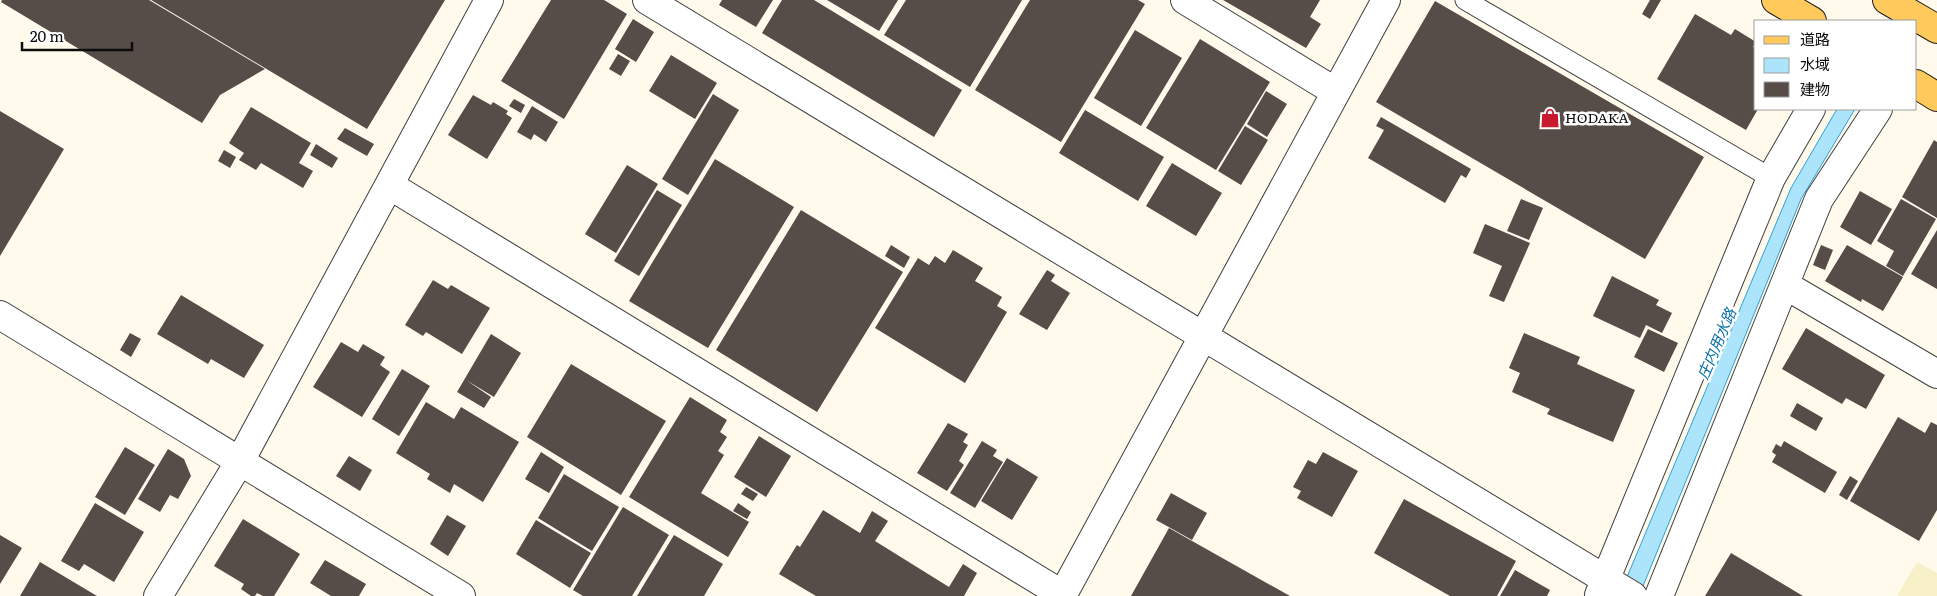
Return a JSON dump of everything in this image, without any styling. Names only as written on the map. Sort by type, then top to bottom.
[{"type":"main road","points":[[1776,0],[1810,20]]},
{"type":"main road","points":[[1892,1],[1936,27]]},
{"type":"main road","points":[[1917,85],[1937,97]]},
{"type":"street","points":[[158,596],[240,461],[489,0]]},
{"type":"street","points":[[647,0],[1204,336],[1613,589],[1771,178],[1810,110]]},
{"type":"street","points":[[1185,0],[1336,92]]},
{"type":"street","points":[[389,185],[1062,596],[1386,0]]},
{"type":"street","points":[[1659,596],[1819,199],[1877,110]]},
{"type":"street","points":[[1784,285],[1937,374]]},
{"type":"street","points":[[0,315],[461,596]]},
{"type":"lane","points":[[1465,0],[1771,178]]},
{"type":"shaded area","points":[[1917,562],[1937,573],[1937,596],[1897,596]]},
{"type":"water","points":[[1836,110],[1854,110],[1801,199],[1639,596],[1619,596],[1791,188]]},
{"type":"building","points":[[2,0],[149,0],[265,69],[220,95],[202,123],[1,2]]},
{"type":"building","points":[[151,0],[445,0],[367,129]]},
{"type":"building","points":[[551,0],[604,0],[627,14],[564,119],[501,81]]},
{"type":"building","points":[[722,0],[773,0],[756,27],[719,5]]},
{"type":"building","points":[[782,0],[814,0],[962,90],[934,137],[762,33]]},
{"type":"building","points":[[827,0],[898,0],[879,31]]},
{"type":"building","points":[[906,0],[1022,0],[970,87],[884,35]]},
{"type":"building","points":[[1030,0],[1138,0],[1145,4],[1061,142],[975,90]]},
{"type":"building","points":[[1223,0],[1320,0],[1310,17],[1321,24],[1306,48]]},
{"type":"building","points":[[1650,0],[1661,0],[1650,19],[1642,14]]},
{"type":"building","points":[[1435,1],[1704,157],[1645,259],[1376,102]]},
{"type":"building","points":[[1695,14],[1731,35],[1735,29],[1754,41],[1754,110],[1757,110],[1746,130],[1657,79]]},
{"type":"building","points":[[633,19],[654,32],[636,62],[615,49]]},
{"type":"building","points":[[1135,30],[1182,58],[1141,126],[1094,98]]},
{"type":"building","points":[[1200,39],[1270,82],[1216,170],[1146,128]]},
{"type":"building","points":[[618,54],[630,61],[621,76],[609,69]]},
{"type":"building","points":[[671,55],[717,83],[695,119],[649,91]]},
{"type":"building","points":[[1266,91],[1287,104],[1267,137],[1247,124]]},
{"type":"building","points":[[713,94],[739,110],[688,195],[662,179]]},
{"type":"building","points":[[473,95],[491,105],[493,102],[508,111],[506,114],[512,118],[487,159],[448,135]]},
{"type":"building","points":[[514,99],[525,105],[521,113],[509,106]]},
{"type":"building","points":[[532,106],[558,122],[546,142],[534,134],[531,140],[517,132]]},
{"type":"building","points":[[251,107],[311,143],[299,163],[313,171],[303,188],[261,163],[256,170],[239,160],[244,153],[229,143]]},
{"type":"building","points":[[1085,110],[1164,157],[1138,201],[1059,153]]},
{"type":"building","points":[[0,111],[64,149],[0,256]]},
{"type":"building","points":[[1381,117],[1471,169],[1466,178],[1461,175],[1445,203],[1368,158],[1384,130],[1376,126]]},
{"type":"building","points":[[1245,126],[1268,140],[1241,185],[1218,171]]},
{"type":"building","points":[[345,128],[374,144],[367,156],[337,139]]},
{"type":"building","points":[[1934,140],[1937,142],[1937,218],[1902,197]]},
{"type":"building","points":[[316,144],[338,158],[332,168],[310,155]]},
{"type":"building","points":[[224,150],[236,157],[230,168],[218,161]]},
{"type":"building","points":[[715,159],[794,207],[708,348],[629,301]]},
{"type":"building","points":[[1172,163],[1222,193],[1196,236],[1146,206]]},
{"type":"building","points":[[627,165],[658,184],[616,253],[585,234]]},
{"type":"building","points":[[657,190],[682,205],[639,276],[614,261]]},
{"type":"building","points":[[1860,191],[1892,209],[1871,245],[1840,227]]},
{"type":"building","points":[[1521,199],[1543,208],[1529,240],[1507,231]]},
{"type":"building","points":[[1901,199],[1936,219],[1903,276],[1886,266],[1894,251],[1877,241]]},
{"type":"building","points":[[801,210],[903,272],[817,412],[716,350]]},
{"type":"building","points":[[1485,224],[1530,243],[1504,302],[1489,296],[1502,266],[1473,253]]},
{"type":"building","points":[[1937,230],[1937,289],[1911,274]]},
{"type":"building","points":[[891,245],[910,257],[904,268],[885,256]]},
{"type":"building","points":[[1821,245],[1833,250],[1825,270],[1813,265]]},
{"type":"building","points":[[1847,245],[1903,277],[1883,311],[1862,299],[1861,302],[1825,281]]},
{"type":"building","points":[[953,250],[983,268],[975,281],[1002,297],[997,306],[1007,312],[965,383],[875,328],[918,258],[929,265],[935,256],[945,263]]},
{"type":"building","points":[[1047,270],[1055,275],[1051,281],[1070,293],[1047,330],[1019,314]]},
{"type":"building","points":[[1612,276],[1659,300],[1656,305],[1672,313],[1662,333],[1646,325],[1640,338],[1593,316]]},
{"type":"building","points":[[433,280],[448,289],[451,285],[490,308],[462,354],[426,332],[423,336],[405,325]]},
{"type":"building","points":[[181,295],[264,345],[244,378],[211,359],[208,364],[157,334]]},
{"type":"building","points":[[1806,328],[1885,375],[1866,409],[1846,398],[1842,404],[1782,369]]},
{"type":"building","points":[[1648,329],[1678,343],[1664,372],[1634,357]]},
{"type":"building","points":[[130,333],[141,339],[131,357],[120,350]]},
{"type":"building","points":[[1524,333],[1580,357],[1577,364],[1635,390],[1613,442],[1547,414],[1550,409],[1512,392],[1520,373],[1509,368]]},
{"type":"building","points":[[491,334],[521,353],[494,397],[466,380],[491,397],[484,408],[457,392]]},
{"type":"building","points":[[341,342],[358,352],[363,344],[385,357],[380,365],[390,372],[362,417],[313,387]]},
{"type":"building","points":[[571,364],[666,421],[621,495],[527,437]]},
{"type":"building","points":[[402,369],[430,386],[399,436],[372,419]]},
{"type":"building","points":[[690,397],[727,420],[720,432],[727,437],[718,451],[724,455],[701,493],[749,522],[728,557],[629,497]]},
{"type":"building","points":[[426,402],[454,419],[461,407],[519,442],[483,502],[454,484],[450,493],[427,479],[430,474],[396,453]]},
{"type":"building","points":[[1797,403],[1823,418],[1816,431],[1790,416]]},
{"type":"building","points":[[1898,417],[1925,433],[1931,422],[1937,425],[1937,510],[1919,541],[1850,501]]},
{"type":"building","points":[[948,423],[968,434],[963,442],[968,445],[959,461],[964,465],[947,491],[917,473]]},
{"type":"building","points":[[759,436],[791,456],[766,497],[734,477]]},
{"type":"building","points":[[982,441],[997,450],[993,456],[1003,462],[975,508],[950,493]]},
{"type":"building","points":[[1784,441],[1837,472],[1825,493],[1772,462],[1776,455],[1772,452],[1776,444],[1781,447]]},
{"type":"building","points":[[125,447],[155,465],[125,515],[95,497]]},
{"type":"building","points":[[168,449],[184,459],[191,476],[178,499],[170,495],[160,512],[138,499]]},
{"type":"building","points":[[541,452],[564,467],[549,493],[525,479]]},
{"type":"building","points":[[1323,452],[1358,471],[1332,517],[1297,498],[1301,491],[1293,487],[1308,460],[1316,464]]},
{"type":"building","points":[[349,456],[372,470],[360,491],[336,476]]},
{"type":"building","points":[[1007,458],[1038,477],[1012,520],[981,501]]},
{"type":"building","points":[[564,474],[619,507],[592,551],[538,518]]},
{"type":"building","points":[[1850,476],[1858,481],[1847,500],[1839,495]]},
{"type":"building","points":[[746,487],[758,494],[753,501],[741,494]]},
{"type":"building","points":[[1171,493],[1207,513],[1192,540],[1156,520]]},
{"type":"building","points":[[1404,499],[1516,561],[1497,596],[1450,596],[1374,553]]},
{"type":"building","points":[[95,503],[144,532],[114,582],[84,564],[79,571],[61,561]]},
{"type":"building","points":[[738,503],[751,512],[747,519],[733,511]]},
{"type":"building","points":[[623,507],[669,535],[632,596],[583,596],[573,590]]},
{"type":"building","points":[[823,510],[860,533],[872,511],[888,521],[875,541],[949,587],[963,564],[977,573],[964,596],[816,596],[779,574],[797,545],[800,547]]},
{"type":"building","points":[[447,515],[466,526],[448,556],[430,544]]},
{"type":"building","points":[[243,519],[300,554],[274,596],[263,596],[257,593],[255,596],[251,596],[241,589],[244,584],[214,566]]},
{"type":"building","points":[[536,520],[591,553],[570,588],[516,554]]},
{"type":"building","points":[[1169,528],[1290,596],[1131,596]]},
{"type":"building","points":[[0,535],[22,548],[0,584]]},
{"type":"building","points":[[674,535],[723,564],[704,596],[637,596]]},
{"type":"building","points":[[1731,553],[1803,596],[1705,596]]},
{"type":"building","points":[[325,560],[366,584],[359,596],[331,596],[310,583]]},
{"type":"building","points":[[40,562],[97,596],[20,596]]},
{"type":"building","points":[[1515,570],[1550,590],[1547,596],[1500,596]]},
{"type":"place","name":"HODAKA","points":[[1550,118]]},
{"type":"water label","name":"庄内用水路","points":[[1717,344]]}]
